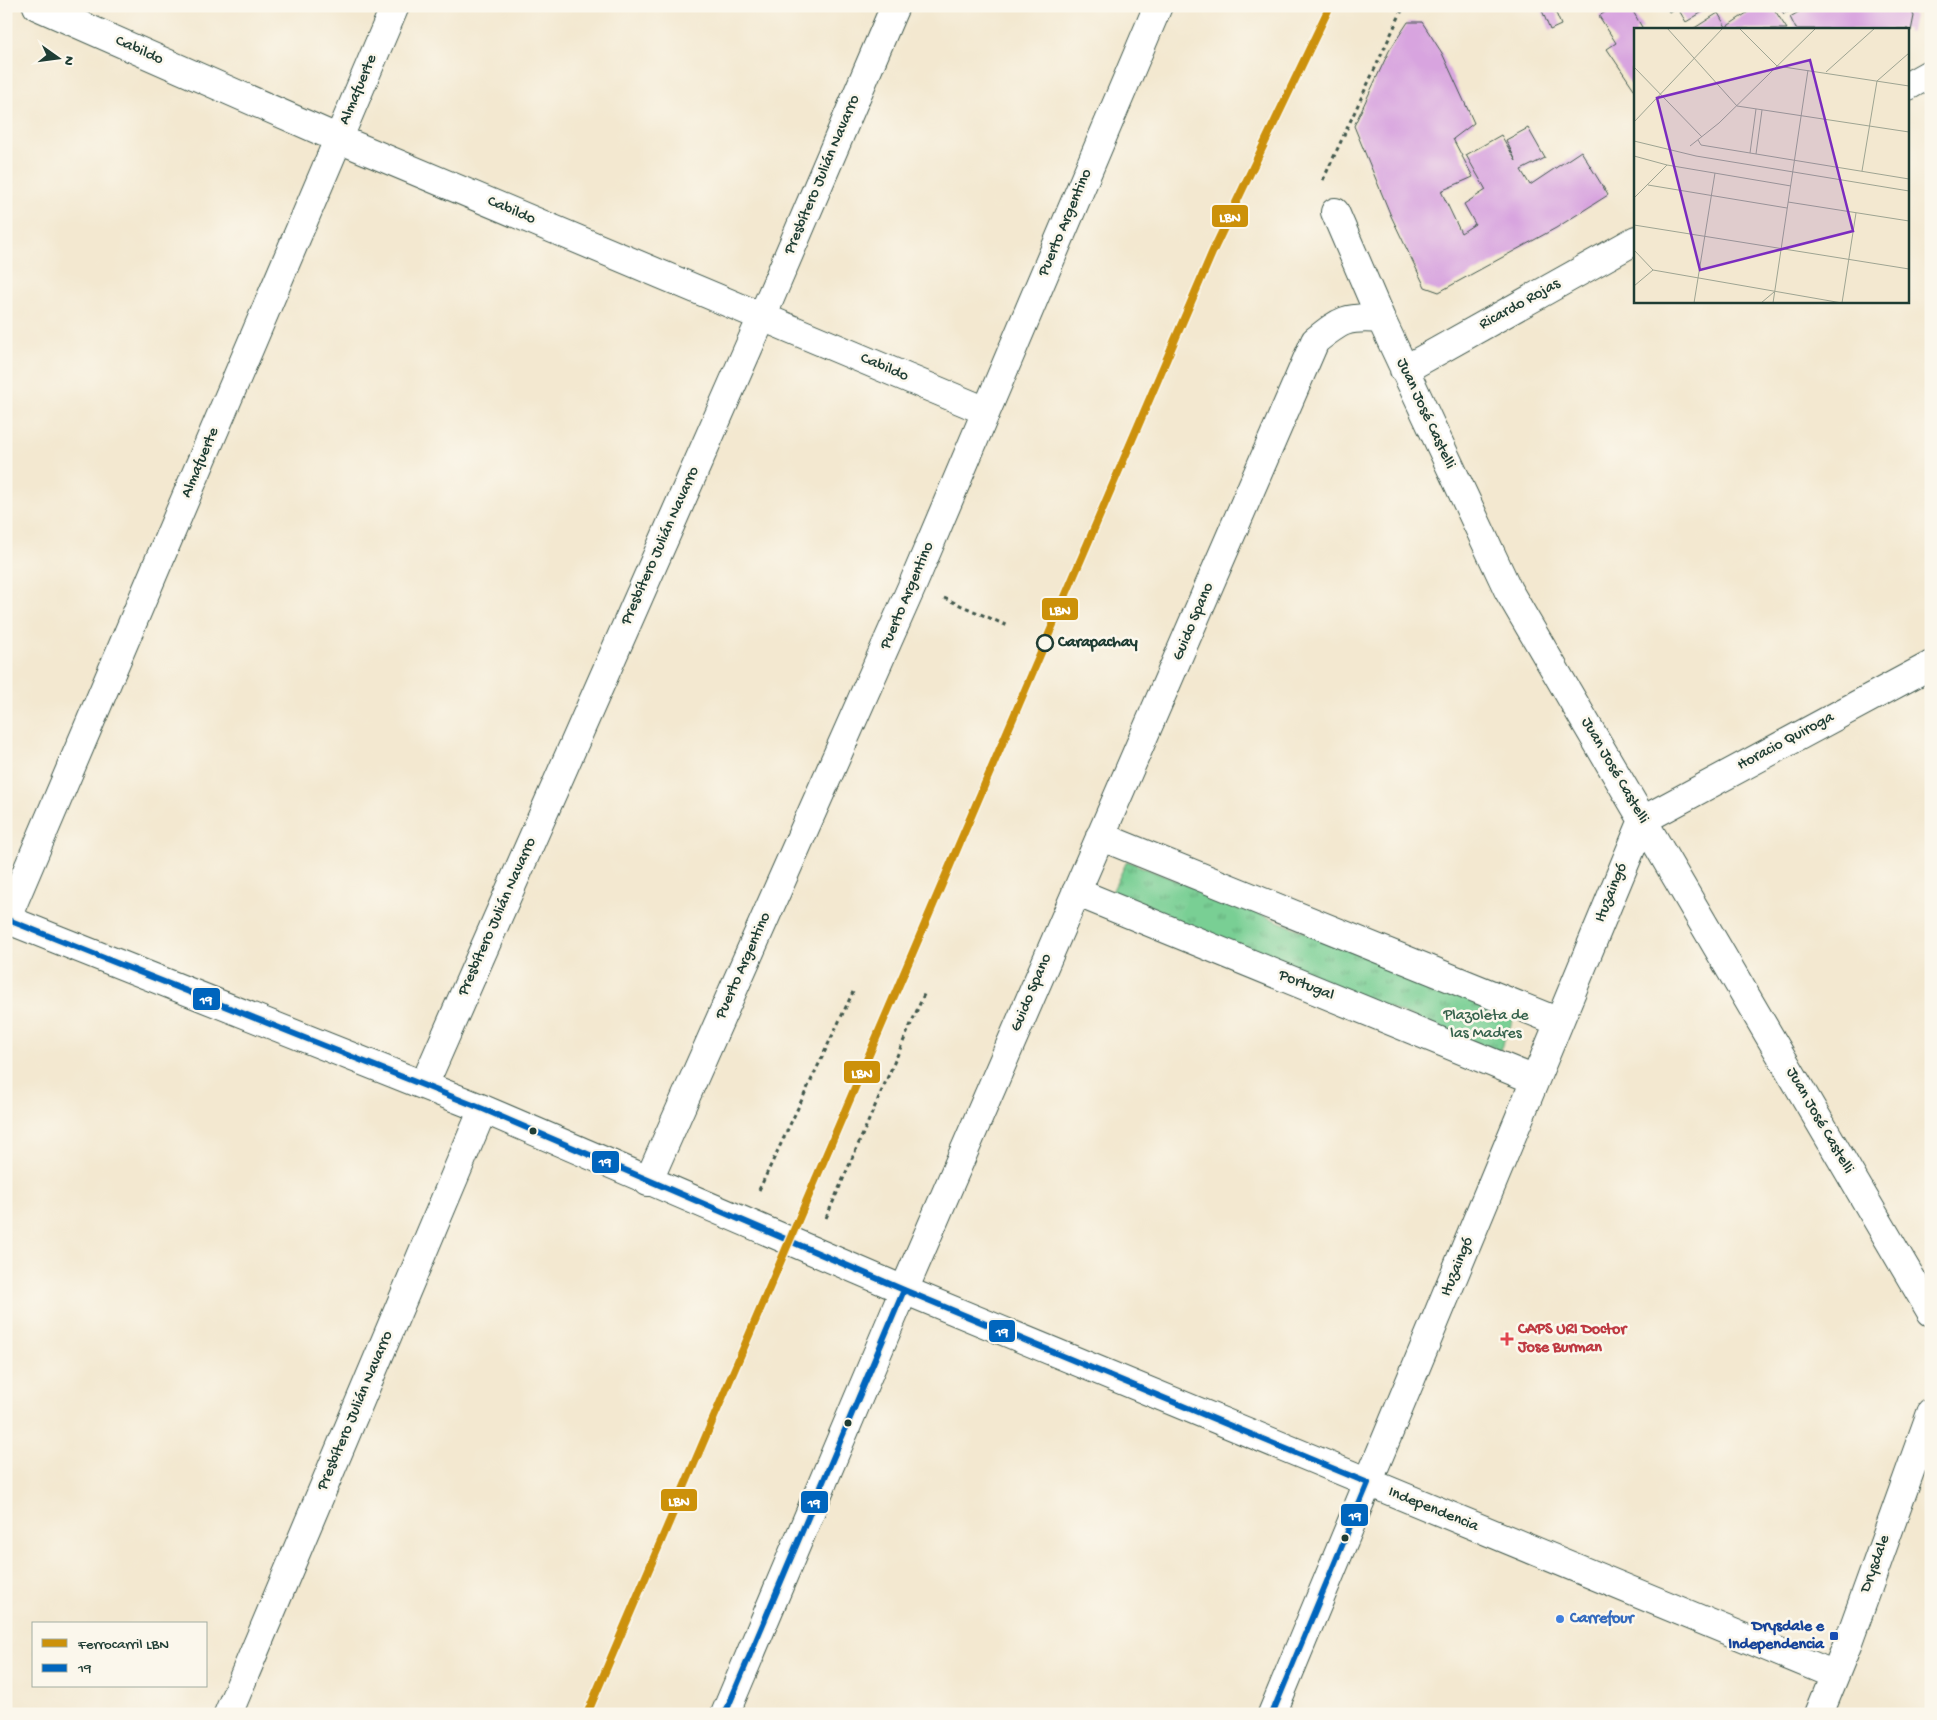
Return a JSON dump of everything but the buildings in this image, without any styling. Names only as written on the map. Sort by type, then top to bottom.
[{"type":"street","name":"Cabildo","points":[[37,6],[338,139],[986,411]]},
{"type":"street","name":"Almafuerte","points":[[6,919],[395,6]]},
{"type":"street","name":"Presbítero Julián Navarro","points":[[424,1085],[762,317],[895,6]]},
{"type":"street","name":"Puerto Argentino","points":[[648,1182],[914,584],[1158,6]]},
{"type":"street","points":[[1910,85],[1931,73]]},
{"type":"street","name":"Juan José Castelli","points":[[1335,212],[1404,370],[1508,590],[1931,1312]]},
{"type":"street","name":"Ricardo Rojas","points":[[1404,370],[1634,241]]},
{"type":"street","name":"Guido Spano","points":[[725,1714],[904,1290],[1315,341],[1337,323],[1358,317],[1381,319]]},
{"type":"street","name":"Horacio Quiroga","points":[[1642,820],[1931,665]]},
{"type":"street","name":"Ituzaingó","points":[[1272,1714],[1642,820]]},
{"type":"street","points":[[1100,836],[1559,1022]]},
{"type":"street","name":"Portugal","points":[[1076,892],[1535,1080]]},
{"type":"street","name":"Independencia","points":[[6,919],[483,1109],[648,1182],[904,1290],[1834,1675]]},
{"type":"street","name":"Presbítero Julián Navarro","points":[[228,1714],[483,1109]]},
{"type":"street","name":"Drysdale","points":[[1819,1714],[1931,1413]]},
{"type":"path","points":[[1335,212],[1319,188],[1404,6]]},
{"type":"path","points":[[914,584],[1008,626]]},
{"type":"path","points":[[744,1222],[853,992]]},
{"type":"path","points":[[812,1251],[925,992]]},
{"type":"green space","name":"Plazoleta de las Madres","points":[[1127,861],[1515,1016],[1499,1052],[1110,896]]},
{"type":"rail line","name":"LBN","points":[[587,1714],[1212,253],[1330,6]]},
{"type":"transit line","name":"19","points":[[6,919],[483,1109],[904,1290],[1368,1483],[1272,1714]]},
{"type":"transit line","name":"19","points":[[725,1714],[904,1290]]},
{"type":"place","name":"Carapachay","points":[[1045,643]]},
{"type":"place","name":"CAPS URI Doctor Jose Burman","points":[[1507,1339]]},
{"type":"place","name":"Carrefour","points":[[1560,1619]]},
{"type":"place","name":"Drysdale e Independencia","points":[[1834,1636]]}]
